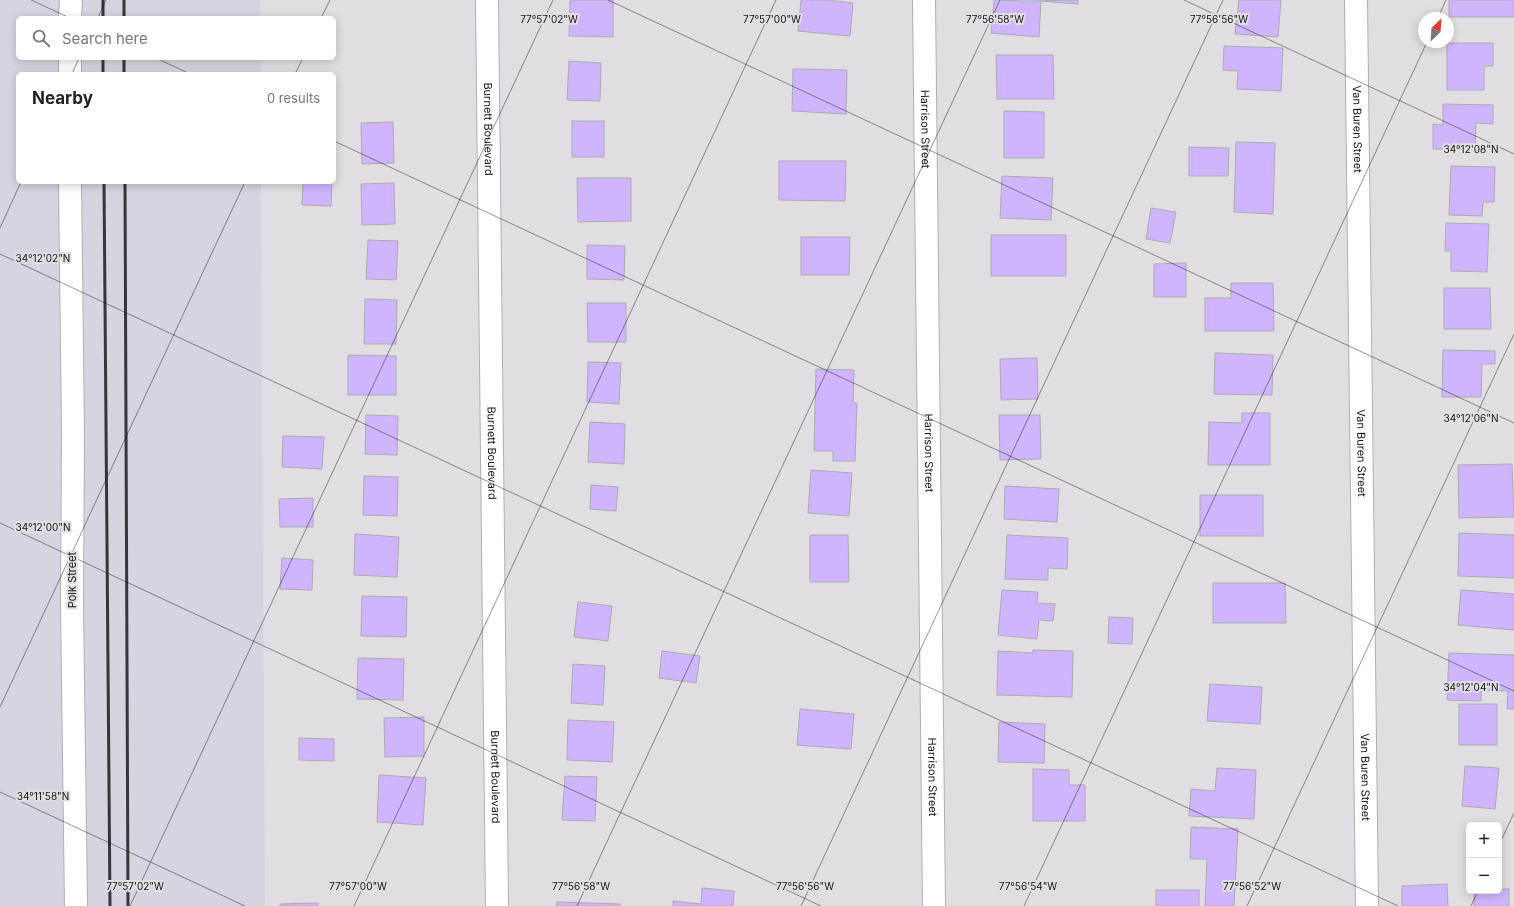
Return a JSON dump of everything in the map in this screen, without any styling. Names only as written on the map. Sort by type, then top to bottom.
[{"type":"street","points":[[70,16],[71,0]]},
{"type":"street","name":"Burnett Boulevard","points":[[487,0],[496,906]]},
{"type":"street","name":"Harrison Street","points":[[924,0],[934,906]]},
{"type":"street","name":"Van Buren Street","points":[[1356,0],[1367,906]]},
{"type":"street","points":[[70,60],[70,72]]},
{"type":"street","name":"Polk Street","points":[[70,184],[73,433],[72,604],[76,906]]},
{"type":"shaded area","points":[[0,0],[260,0],[260,16],[16,16],[16,60],[261,60],[261,72],[16,72],[16,184],[261,184],[265,906],[0,906]]},
{"type":"building","points":[[570,0],[613,0],[613,37],[569,36]]},
{"type":"building","points":[[801,0],[828,0],[853,3],[850,36],[798,31]]},
{"type":"building","points":[[994,0],[1078,0],[1078,4],[1041,1],[1039,37],[991,33]]},
{"type":"building","points":[[1239,0],[1281,0],[1278,37],[1235,34]]},
{"type":"building","points":[[1449,0],[1514,0],[1514,17],[1454,17],[1454,12],[1449,12]]},
{"type":"building","points":[[1454,43],[1493,43],[1493,66],[1484,66],[1484,90],[1447,90],[1447,48],[1454,48]]},
{"type":"building","points":[[1224,46],[1283,48],[1281,91],[1237,89],[1238,71],[1223,70]]},
{"type":"building","points":[[996,55],[1053,55],[1054,99],[997,99]]},
{"type":"building","points":[[569,61],[601,63],[600,101],[567,100]]},
{"type":"building","points":[[793,69],[847,70],[846,114],[792,111]]},
{"type":"building","points":[[1443,104],[1493,105],[1493,124],[1476,123],[1475,150],[1433,149],[1433,124],[1443,125]]},
{"type":"building","points":[[1004,111],[1044,112],[1044,158],[1004,158]]},
{"type":"building","points":[[572,121],[604,121],[604,157],[572,157]]},
{"type":"building","points":[[393,122],[394,163],[362,164],[361,123]]},
{"type":"building","points":[[1236,142],[1275,143],[1273,214],[1234,212]]},
{"type":"building","points":[[1189,147],[1229,148],[1228,176],[1189,176]]},
{"type":"building","points":[[779,161],[846,161],[845,201],[779,200]]},
{"type":"building","points":[[1451,166],[1495,167],[1494,202],[1483,202],[1482,216],[1449,215]]},
{"type":"building","points":[[1002,176],[1053,178],[1051,220],[1000,218]]},
{"type":"building","points":[[577,178],[631,178],[631,221],[578,222]]},
{"type":"building","points":[[394,183],[395,224],[362,225],[361,184]]},
{"type":"building","points":[[303,184],[332,184],[331,206],[302,205]]},
{"type":"building","points":[[1151,208],[1176,212],[1170,243],[1146,239]]},
{"type":"building","points":[[1446,223],[1489,224],[1487,272],[1451,271],[1451,251],[1445,251]]},
{"type":"building","points":[[991,235],[1066,235],[1066,276],[991,276]]},
{"type":"building","points":[[801,237],[850,237],[849,275],[801,275]]},
{"type":"building","points":[[368,240],[398,241],[396,280],[366,279]]},
{"type":"building","points":[[587,245],[625,246],[624,280],[587,279]]},
{"type":"building","points":[[1186,263],[1186,297],[1154,297],[1154,264]]},
{"type":"building","points":[[1231,283],[1273,283],[1274,331],[1205,331],[1205,298],[1231,298]]},
{"type":"building","points":[[1444,288],[1490,288],[1491,329],[1444,329]]},
{"type":"building","points":[[365,299],[397,300],[396,344],[364,344]]},
{"type":"building","points":[[587,303],[626,303],[626,342],[588,342]]},
{"type":"building","points":[[1443,350],[1495,351],[1495,364],[1482,364],[1481,397],[1442,397]]},
{"type":"building","points":[[1215,353],[1273,355],[1272,395],[1214,394]]},
{"type":"building","points":[[348,355],[396,356],[396,395],[348,395]]},
{"type":"building","points":[[1037,358],[1038,399],[1001,400],[1000,359]]},
{"type":"building","points":[[588,362],[621,363],[619,404],[587,402]]},
{"type":"building","points":[[816,369],[854,370],[853,403],[857,403],[855,461],[833,461],[833,451],[814,451]]},
{"type":"building","points":[[1242,413],[1270,413],[1270,465],[1208,465],[1209,422],[1242,423]]},
{"type":"building","points":[[366,415],[398,416],[397,455],[365,454]]},
{"type":"building","points":[[999,415],[1040,415],[1041,459],[1000,460]]},
{"type":"building","points":[[590,422],[625,424],[624,464],[588,462]]},
{"type":"building","points":[[283,436],[324,437],[322,469],[282,467]]},
{"type":"building","points":[[1512,464],[1514,517],[1459,518],[1458,465]]},
{"type":"building","points":[[811,470],[852,473],[849,516],[808,513]]},
{"type":"building","points":[[364,476],[398,477],[397,516],[363,515]]},
{"type":"building","points":[[591,485],[618,487],[616,511],[590,509]]},
{"type":"building","points":[[1005,486],[1059,489],[1057,522],[1004,519]]},
{"type":"building","points":[[1200,495],[1263,495],[1263,536],[1200,536]]},
{"type":"building","points":[[313,498],[313,527],[280,527],[279,499]]},
{"type":"building","points":[[1459,533],[1514,535],[1514,578],[1458,576]]},
{"type":"building","points":[[355,534],[399,537],[397,577],[354,575]]},
{"type":"building","points":[[810,535],[848,535],[849,582],[810,582]]},
{"type":"building","points":[[1007,535],[1068,538],[1067,569],[1048,568],[1048,580],[1005,579]]},
{"type":"building","points":[[282,558],[313,560],[312,590],[280,589]]},
{"type":"building","points":[[1213,583],[1285,583],[1286,623],[1213,623]]},
{"type":"building","points":[[1002,590],[1038,592],[1037,603],[1055,604],[1053,621],[1039,620],[1037,639],[998,635]]},
{"type":"building","points":[[1461,590],[1514,594],[1514,630],[1458,625]]},
{"type":"building","points":[[362,596],[407,597],[406,637],[361,636]]},
{"type":"building","points":[[578,602],[612,606],[608,641],[574,637]]},
{"type":"building","points":[[1109,617],[1133,618],[1132,644],[1108,643]]},
{"type":"building","points":[[1033,650],[1073,651],[1072,697],[997,695],[998,651],[1033,653]]},
{"type":"building","points":[[662,651],[700,656],[696,683],[659,678]]},
{"type":"building","points":[[1449,653],[1514,655],[1514,709],[1507,709],[1508,691],[1481,690],[1481,701],[1447,700]]},
{"type":"building","points":[[358,658],[404,659],[403,700],[357,699]]},
{"type":"building","points":[[573,664],[605,666],[603,705],[571,703]]},
{"type":"building","points":[[1210,684],[1262,687],[1260,724],[1207,721]]},
{"type":"building","points":[[1459,704],[1497,704],[1497,745],[1459,745]]},
{"type":"building","points":[[800,709],[854,714],[851,749],[797,745]]},
{"type":"building","points":[[424,717],[424,756],[385,757],[384,718]]},
{"type":"building","points":[[568,720],[614,722],[612,762],[567,760]]},
{"type":"building","points":[[999,722],[1045,724],[1044,763],[998,762]]},
{"type":"building","points":[[299,738],[334,739],[334,761],[299,760]]},
{"type":"building","points":[[1465,766],[1499,768],[1495,809],[1462,806]]},
{"type":"building","points":[[1217,768],[1256,770],[1254,819],[1189,816],[1191,789],[1215,791]]},
{"type":"building","points":[[1033,769],[1069,770],[1069,785],[1085,785],[1085,821],[1033,821]]},
{"type":"building","points":[[379,775],[426,778],[423,825],[377,822]]},
{"type":"building","points":[[565,776],[597,777],[595,821],[562,820]]},
{"type":"building","points":[[1191,827],[1238,829],[1234,906],[1205,906],[1207,859],[1190,859]]},
{"type":"building","points":[[1447,884],[1448,906],[1402,906],[1402,886]]},
{"type":"building","points":[[702,888],[734,891],[733,906],[673,906],[673,901],[701,904]]},
{"type":"building","points":[[1502,889],[1509,889],[1509,906],[1474,906],[1474,894],[1502,894]]},
{"type":"building","points":[[1156,890],[1199,890],[1199,906],[1156,906]]},
{"type":"building","points":[[557,902],[620,904],[620,906],[556,906]]},
{"type":"building","points":[[318,903],[318,906],[280,906],[280,904]]},
{"type":"railway","points":[[103,0],[103,16]]},
{"type":"railway","points":[[124,0],[124,16]]},
{"type":"railway","points":[[103,60],[103,72]]},
{"type":"railway","points":[[124,60],[124,72]]},
{"type":"railway","points":[[104,184],[110,906]]},
{"type":"railway","points":[[125,184],[128,906]]}]
